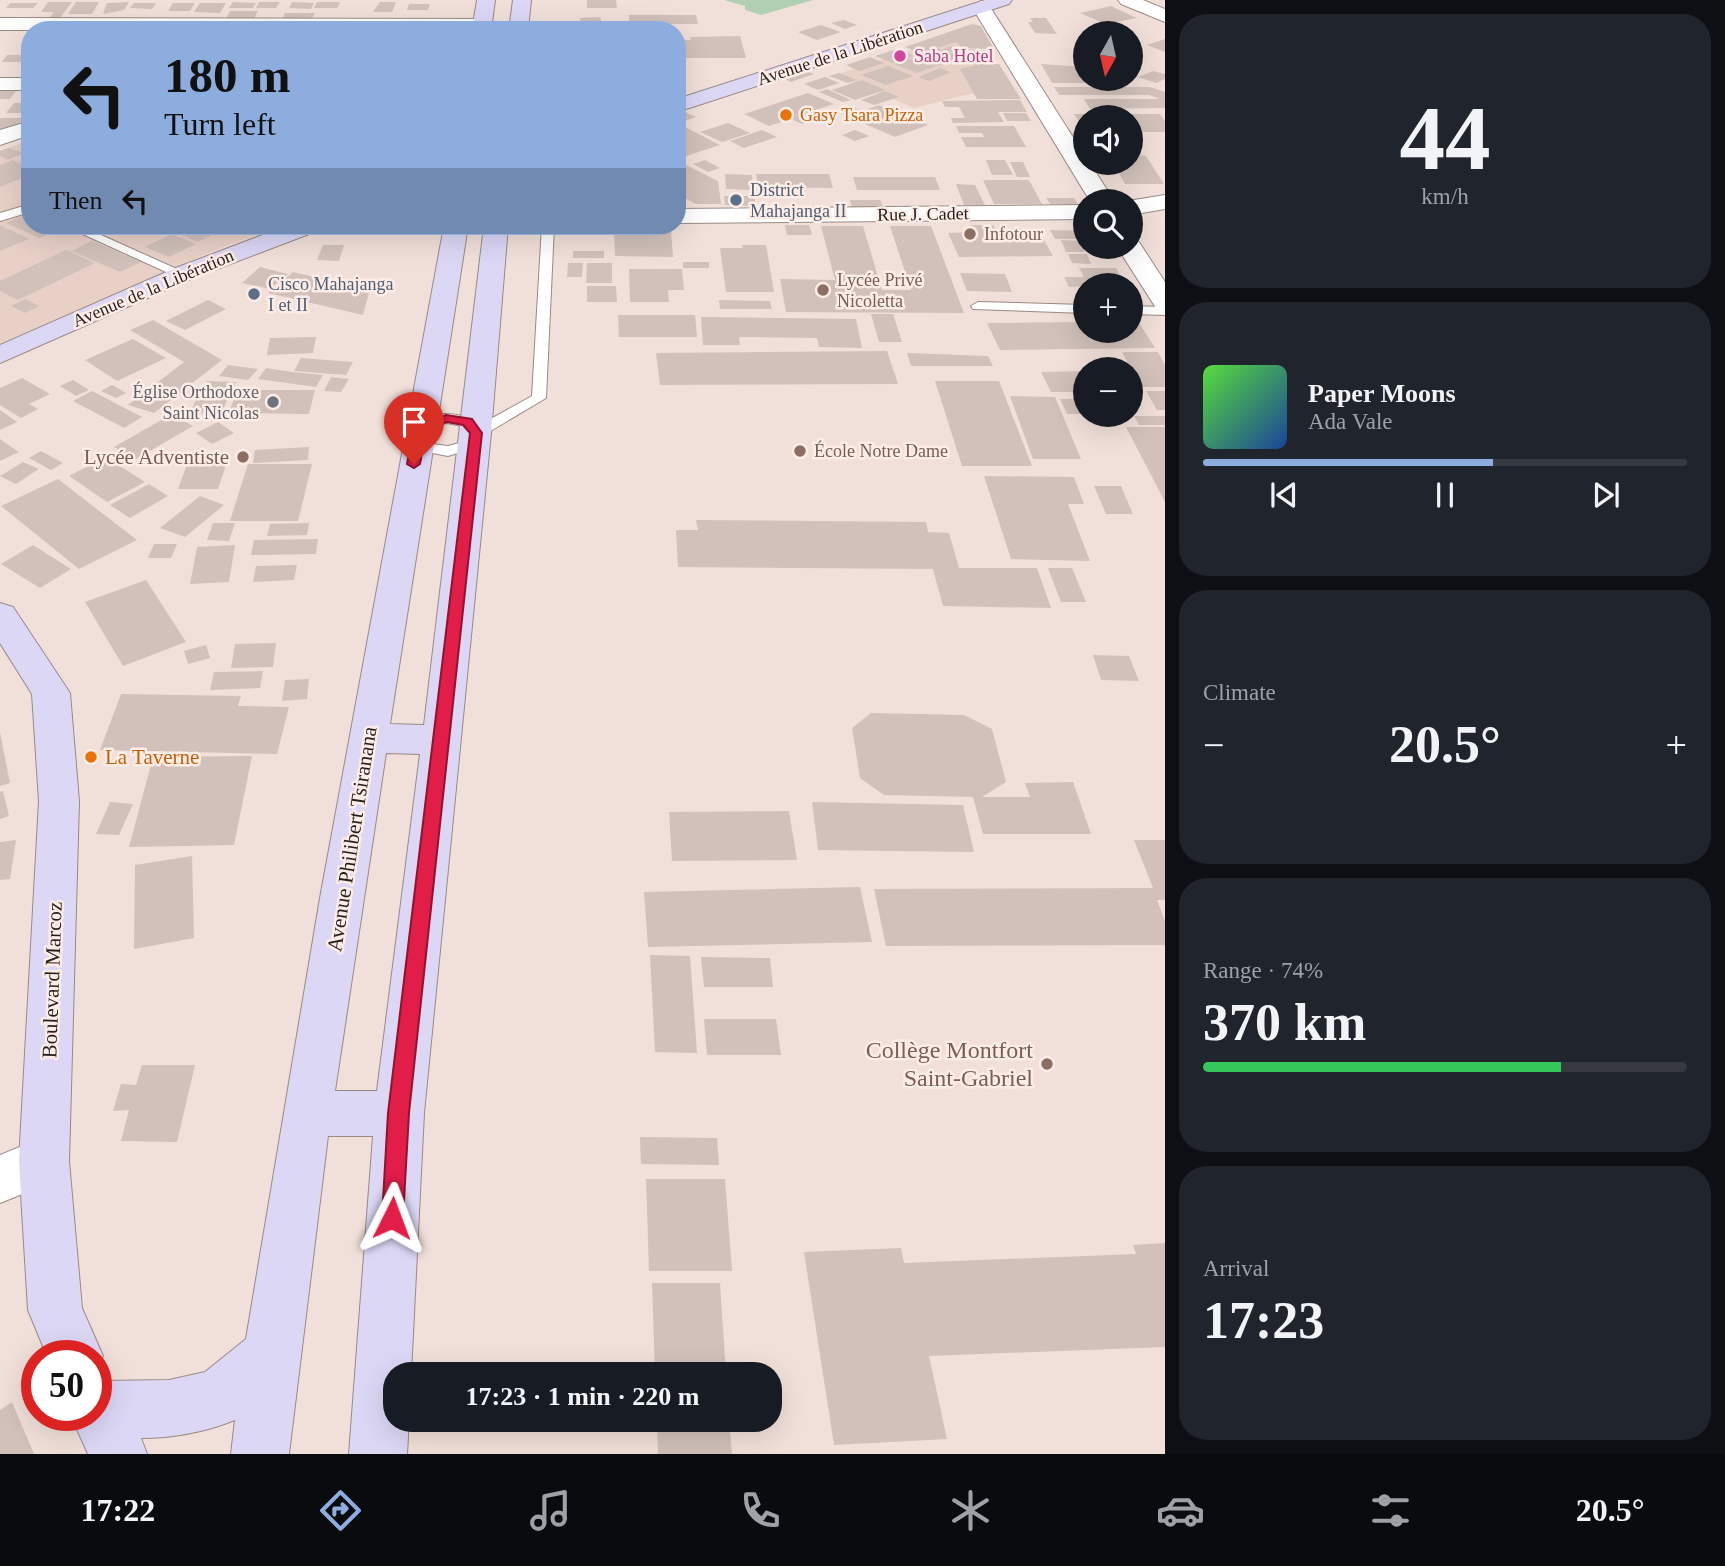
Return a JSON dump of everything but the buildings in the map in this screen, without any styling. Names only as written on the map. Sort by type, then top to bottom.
[{"type":"main road","points":[[483,21],[486,0]]},
{"type":"main road","points":[[519,0],[519,21]]},
{"type":"main road","name":"Avenue de la Libération","points":[[686,103],[1003,0]]},
{"type":"main road","name":"Avenue de la Libération","points":[[0,355],[182,274],[284,235]]},
{"type":"main road","name":"Avenue Philibert Tsiranana","points":[[260,1454],[270,1356],[307,1114],[418,436],[454,235]]},
{"type":"main road","points":[[378,1454],[399,1113],[476,433],[495,235]]},
{"type":"main road","name":"Boulevard Marcoz","points":[[0,615],[51,693],[59,801],[22,1170],[55,1310],[68,1340]]},
{"type":"main road","points":[[369,738],[441,740]]},
{"type":"main road","points":[[307,1114],[399,1113]]},
{"type":"main road","points":[[112,1422],[218,1398],[270,1356]]},
{"type":"street","points":[[156,21],[168,0]]},
{"type":"street","points":[[275,21],[284,0]]},
{"type":"street","points":[[340,21],[347,0]]},
{"type":"street","points":[[1127,0],[1165,16]]},
{"type":"street","points":[[981,7],[1095,189]]},
{"type":"street","points":[[0,24],[21,23]]},
{"type":"street","points":[[0,84],[21,83]]},
{"type":"street","points":[[0,138],[21,130]]},
{"type":"street","points":[[1143,206],[1165,202]]},
{"type":"street","name":"Rue J. Cadet","points":[[686,216],[1073,212]]},
{"type":"street","points":[[1138,259],[1165,302]]},
{"type":"lane","points":[[0,217],[21,211]]},
{"type":"lane","points":[[92,235],[182,274]]},
{"type":"lane","points":[[476,433],[467,422],[446,418],[426,424],[418,436],[427,448],[448,451],[469,445],[476,433],[539,398],[548,235]]},
{"type":"lane","points":[[978,306],[1073,309]]},
{"type":"lane","points":[[1143,310],[1165,311]]},
{"type":"shaded area","points":[[975,29],[993,88],[914,108],[835,75]]},
{"type":"shaded area","points":[[21,143],[21,235],[256,235],[0,344],[0,151]]},
{"type":"green space","points":[[724,0],[813,0],[761,15],[745,10],[745,6]]},
{"type":"place","name":"Saba Hotel","points":[[900,56]]},
{"type":"place","name":"Gasy Tsara Pizza","points":[[786,115]]},
{"type":"place","name":"District Mahajanga II","points":[[736,200]]},
{"type":"place","name":"Infotour","points":[[970,234]]},
{"type":"place","name":"Lycée Privé Nicoletta","points":[[823,290]]},
{"type":"place","name":"Cisco Mahajanga I et II","points":[[254,294]]},
{"type":"place","name":"Église Orthodoxe Saint Nicolas","points":[[273,402]]},
{"type":"place","name":"École Notre Dame","points":[[800,451]]},
{"type":"place","name":"Lycée Adventiste","points":[[243,457]]},
{"type":"place","name":"La Taverne","points":[[91,757]]},
{"type":"place","name":"Collège Montfort Saint-Gabriel","points":[[1047,1064]]},
{"type":"route","points":[[392,1218],[399,1113],[476,433],[467,422],[446,418],[426,424],[418,436],[414,464]]}]
